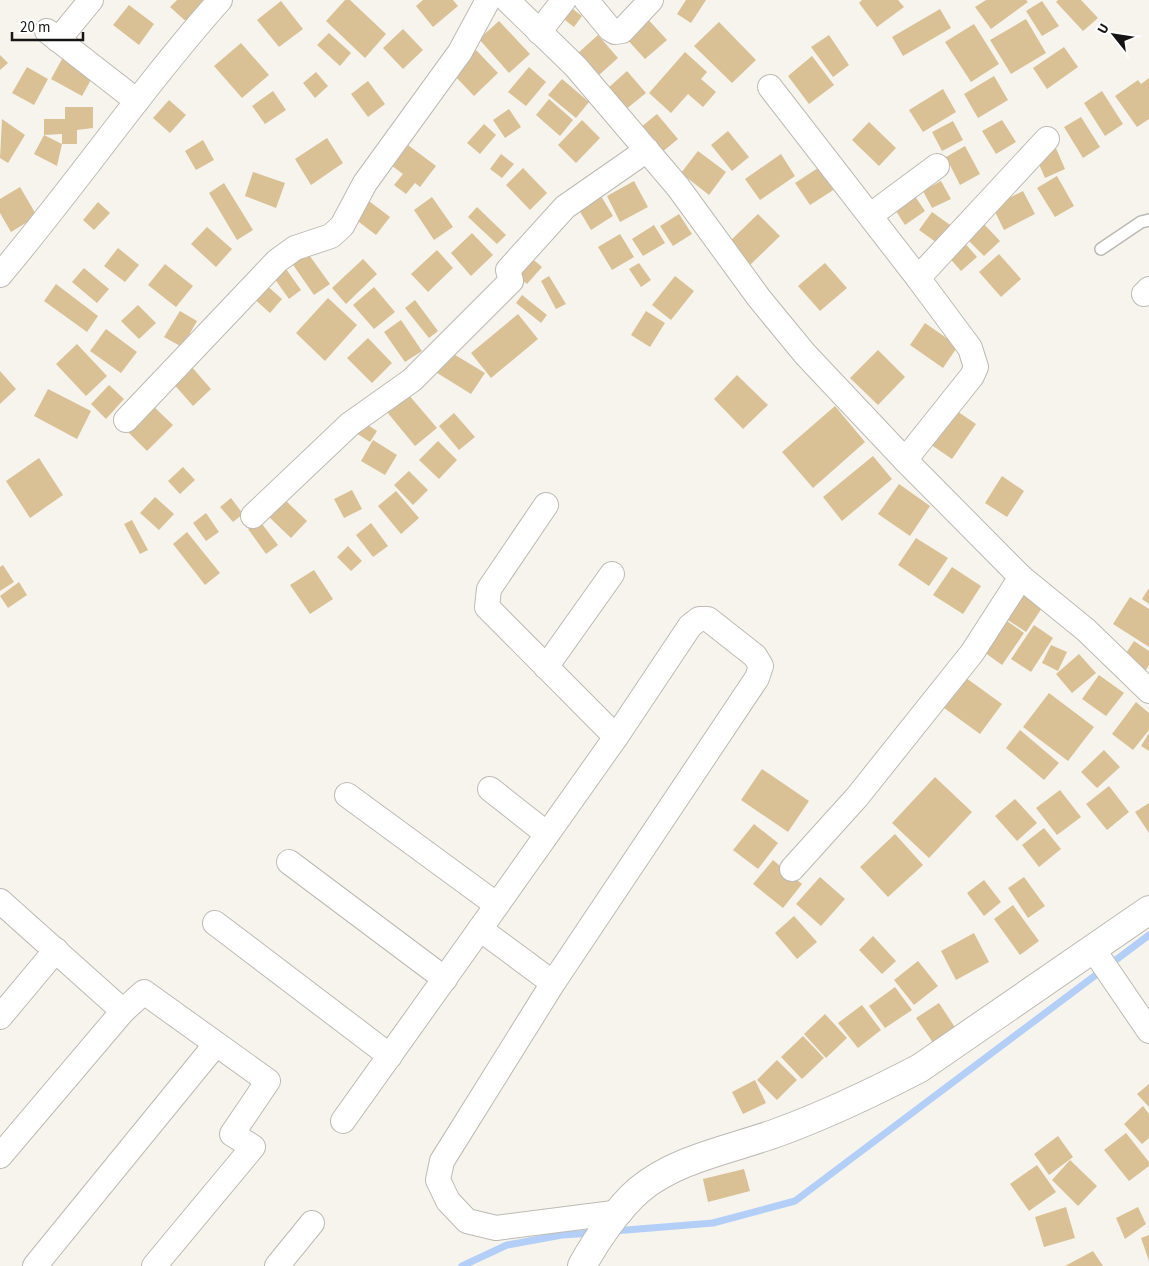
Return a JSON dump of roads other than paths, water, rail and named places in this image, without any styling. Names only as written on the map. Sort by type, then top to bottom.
[{"type":"street","points":[[91,0],[52,36],[137,101]]},
{"type":"street","points":[[0,275],[44,223],[137,101],[220,0]]},
{"type":"street","points":[[126,420],[277,261],[295,248],[331,236],[342,226],[365,183],[460,52],[488,0]]},
{"type":"street","points":[[507,0],[576,67],[647,150],[678,187],[758,298],[805,354],[905,460],[1021,576],[1086,630],[1149,691]]},
{"type":"street","points":[[539,32],[564,0]]},
{"type":"street","points":[[586,0],[610,29],[615,32],[622,31],[651,0]]},
{"type":"street","points":[[770,87],[871,215],[970,348],[976,367],[972,376],[905,460]]},
{"type":"street","points":[[918,278],[1047,139]]},
{"type":"street","points":[[253,516],[350,424],[412,380],[505,288],[512,281],[508,270],[565,207],[647,150]]},
{"type":"street","points":[[871,215],[936,166]]},
{"type":"street","points":[[546,505],[489,589],[486,600],[487,607],[616,737]]},
{"type":"street","points":[[546,667],[612,574]]},
{"type":"street","points":[[792,869],[857,797],[972,653],[1021,576]]},
{"type":"street","points":[[343,1121],[616,737],[690,626],[699,619],[708,619],[756,656],[761,666],[757,678],[553,983],[442,1161],[438,1180],[448,1201],[467,1221],[496,1228],[613,1220]]},
{"type":"street","points":[[490,790],[547,834]]},
{"type":"street","points":[[347,795],[497,905]]},
{"type":"street","points":[[289,862],[445,979]]},
{"type":"street","points":[[0,901],[123,1011]]},
{"type":"street","points":[[582,1265],[613,1220],[638,1191],[656,1178],[698,1159],[819,1117],[920,1068],[1096,955],[1149,910]]},
{"type":"street","points":[[215,923],[390,1056]]},
{"type":"street","points":[[480,929],[553,983]]},
{"type":"street","points":[[0,1017],[56,950]]},
{"type":"street","points":[[1096,955],[1149,1031]]},
{"type":"street","points":[[0,1156],[123,1011],[144,992],[268,1081],[232,1134],[253,1147],[154,1266]]},
{"type":"street","points":[[35,1266],[216,1044]]},
{"type":"street","points":[[277,1266],[312,1224]]},
{"type":"lane","points":[[1100,249],[1141,222],[1149,220]]},
{"type":"waterway","points":[[614,1231],[713,1223],[795,1201],[1149,935]]},
{"type":"waterway","points":[[462,1266],[507,1245],[562,1235],[593,1233]]}]
